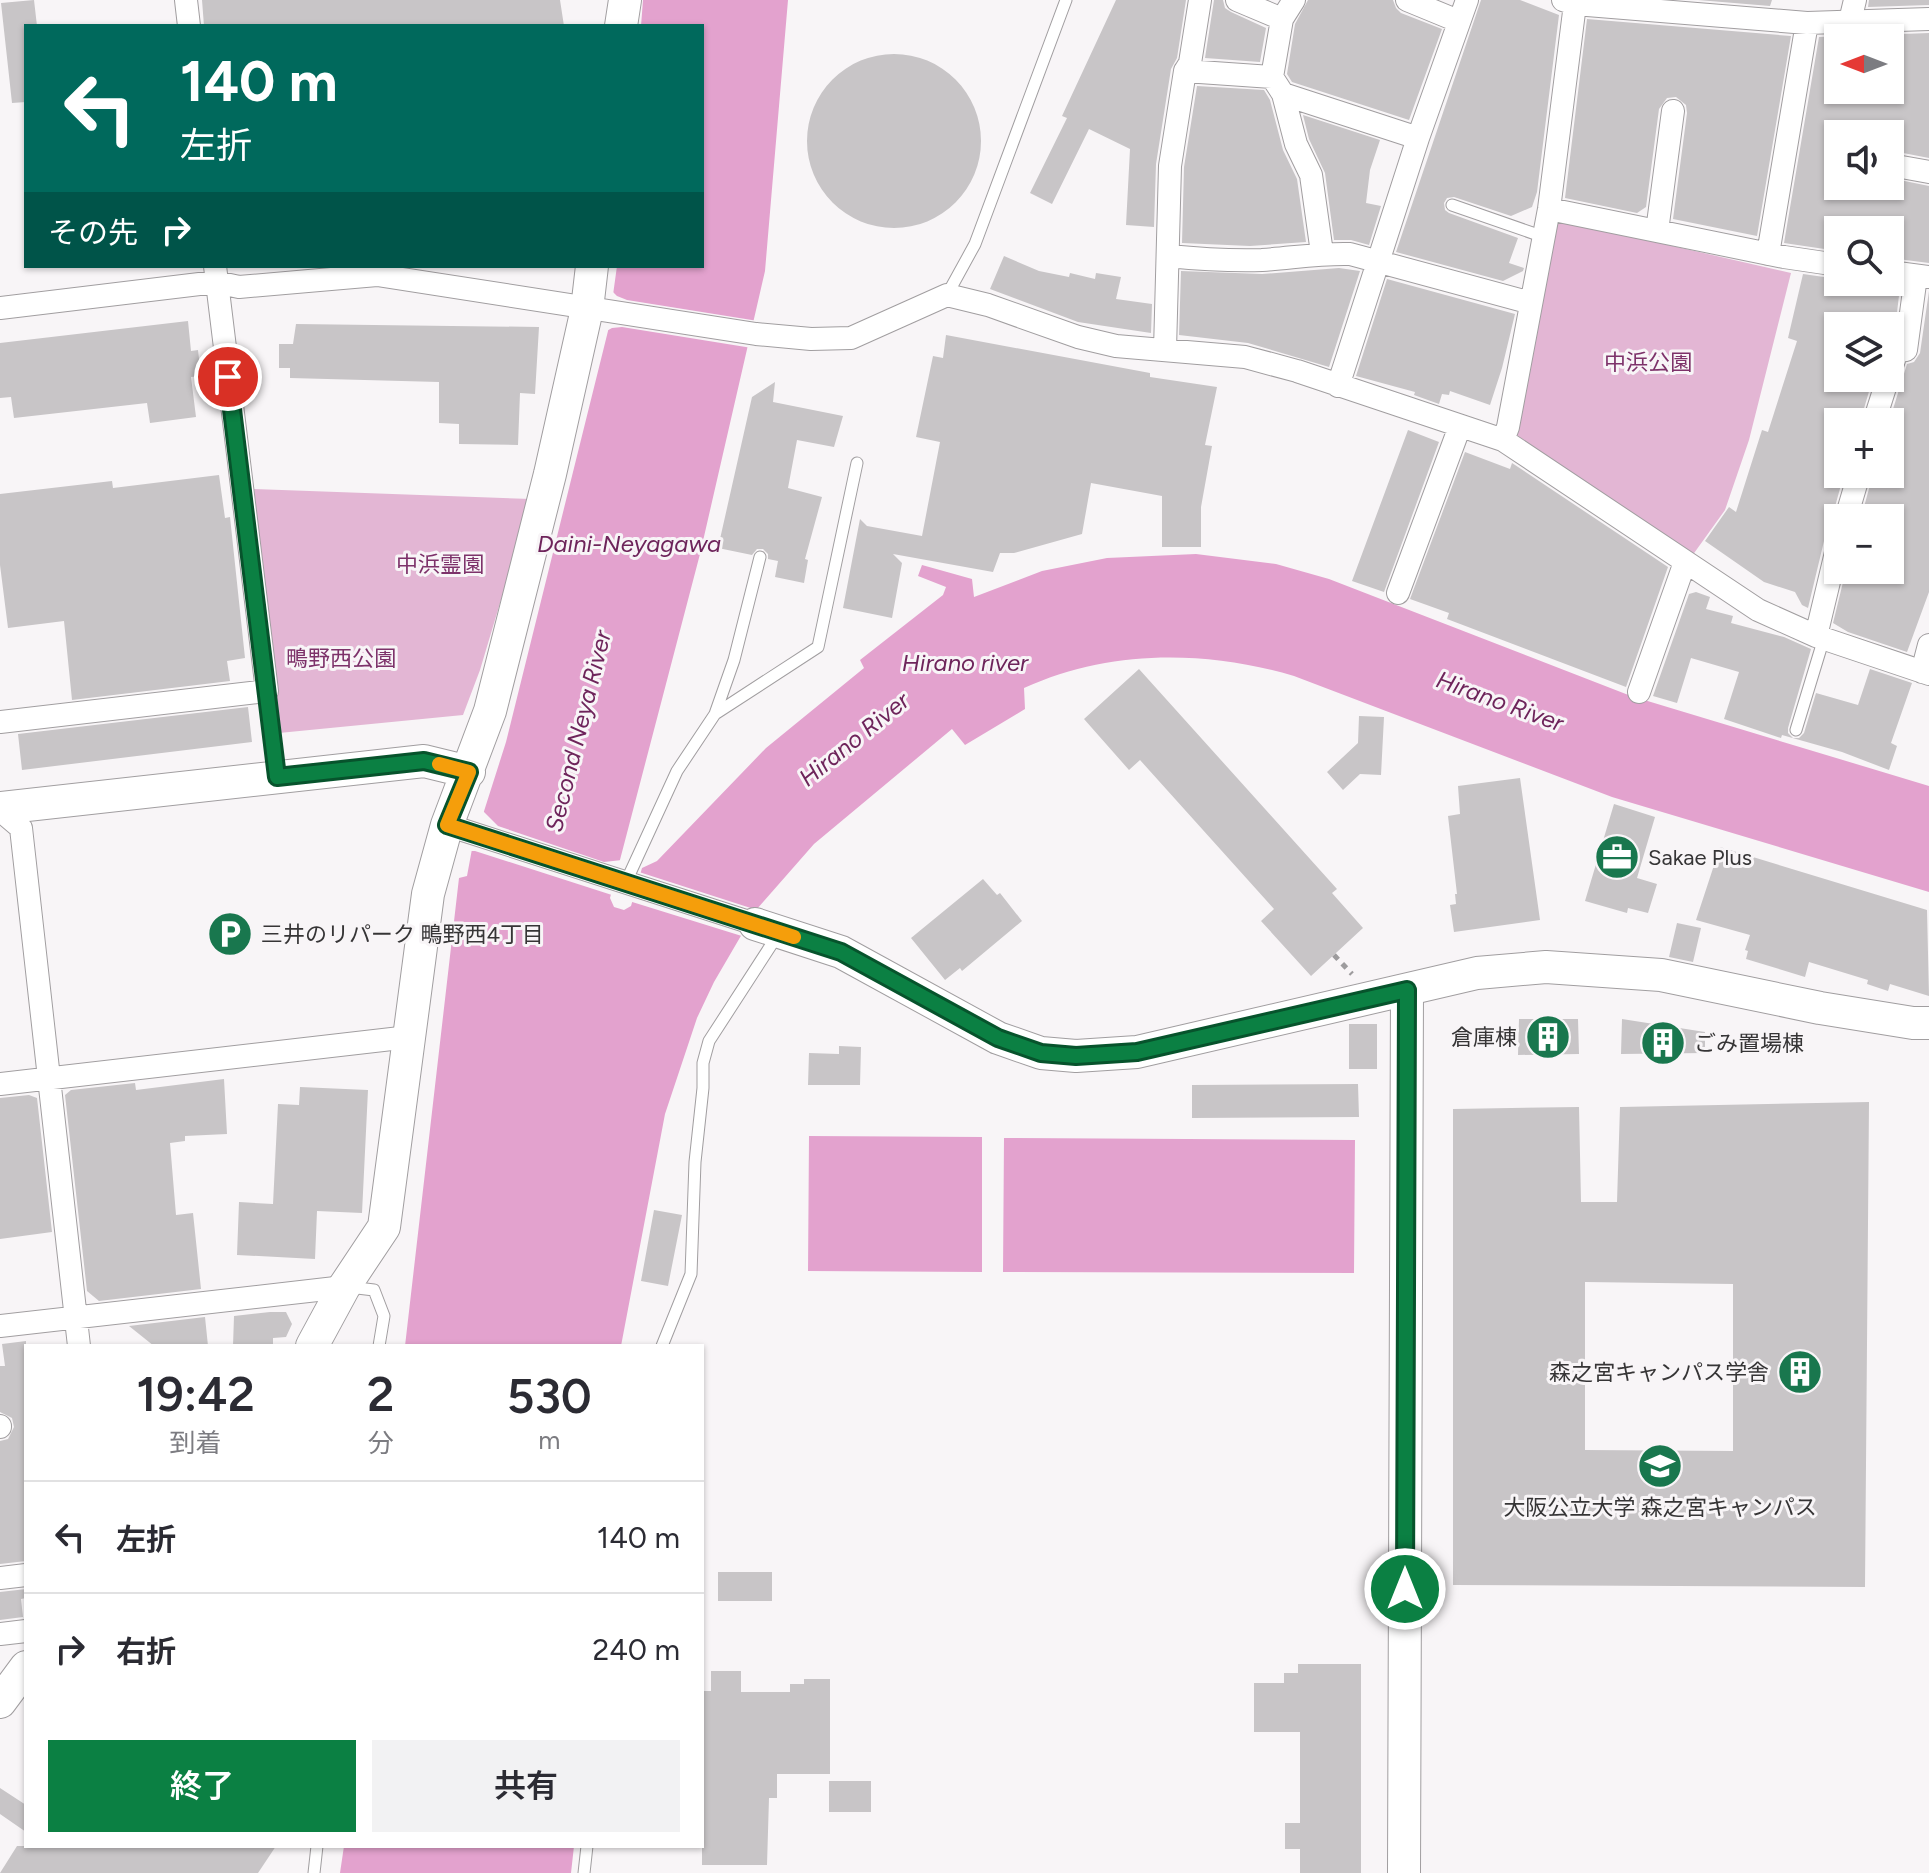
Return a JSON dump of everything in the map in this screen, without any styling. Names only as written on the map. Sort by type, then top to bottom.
[{"type":"street","points":[[186,0],[189,24]]},
{"type":"street","points":[[621,24],[625,0]]},
{"type":"street","points":[[1165,350],[1170,166],[1200,0]]},
{"type":"street","points":[[1237,0],[1288,9],[1278,86],[1296,144],[1311,175],[1322,253]]},
{"type":"street","points":[[1338,386],[1463,10],[1407,0]]},
{"type":"street","points":[[1503,440],[1549,209],[1568,2],[1724,8],[1807,23],[1853,10],[1929,19]]},
{"type":"street","points":[[1768,254],[1807,23]]},
{"type":"street","points":[[1185,71],[1278,86],[1418,138]]},
{"type":"street","points":[[1657,231],[1673,111]]},
{"type":"street","points":[[1904,167],[1929,172]]},
{"type":"street","points":[[1549,209],[1824,263]]},
{"type":"street","points":[[1168,256],[1263,260],[1322,253],[1350,254],[1531,303]]},
{"type":"street","points":[[313,1344],[344,1287],[384,1227],[428,894],[459,829],[469,772],[490,711],[550,474],[597,310],[592,268]]},
{"type":"street","points":[[0,722],[267,691],[216,274]]},
{"type":"street","points":[[0,308],[216,274],[239,287],[377,275],[756,334],[811,339],[851,338],[947,295],[1116,346],[1245,357],[1297,371],[1503,440],[1758,610],[1820,637],[1925,673],[1929,645]]},
{"type":"street","points":[[1923,276],[1906,350],[1929,354]]},
{"type":"street","points":[[1398,593],[1460,426]]},
{"type":"street","points":[[1639,692],[1685,562]]},
{"type":"street","points":[[1820,637],[1830,584]]},
{"type":"street","points":[[0,809],[424,761],[469,772]]},
{"type":"street","points":[[0,809],[21,828],[79,1344]]},
{"type":"street","points":[[459,829],[841,952],[998,1038],[1020,1048],[1058,1055],[1137,1052],[1477,973],[1559,967],[1661,975],[1820,1008],[1929,1023]]},
{"type":"street","points":[[1404,1873],[1407,990]]},
{"type":"street","points":[[0,1084],[409,1037]]},
{"type":"street","points":[[0,1326],[344,1287]]},
{"type":"street","points":[[0,1578],[24,1575]]},
{"type":"street","points":[[0,1634],[24,1631]]},
{"type":"street","points":[[0,1702],[24,1670]]},
{"type":"lane","points":[[947,295],[975,244],[1066,0]]},
{"type":"lane","points":[[1452,205],[1544,237]]},
{"type":"lane","points":[[715,714],[818,647],[857,463]]},
{"type":"lane","points":[[626,884],[677,771],[715,714],[734,660],[760,557]]},
{"type":"lane","points":[[1796,730],[1820,637]]},
{"type":"lane","points":[[267,691],[277,777]]},
{"type":"lane","points":[[663,1344],[691,1274],[703,1063],[709,1041],[767,928]]},
{"type":"lane","points":[[344,1287],[374,1290],[384,1316],[379,1344]]},
{"type":"lane","points":[[314,1873],[317,1848]]},
{"type":"lane","points":[[584,1873],[587,1848]]},
{"type":"green space","name":"中浜公園","points":[[1559,220],[1791,273],[1749,440],[1725,510],[1692,556],[1515,434],[1535,304]]},
{"type":"green space","name":"鴫野西公園","points":[[254,489],[531,499],[480,670],[463,715],[279,733]]},
{"type":"water","points":[[643,0],[788,0],[765,271],[700,554],[610,898],[614,907],[624,910],[631,906],[642,868],[657,861],[766,748],[864,668],[860,660],[943,595],[946,587],[918,576],[922,565],[972,579],[974,597],[1042,571],[1107,558],[1196,554],[1276,564],[1329,579],[1631,696],[1929,786],[1929,892],[1612,797],[1294,676],[1261,667],[1193,658],[1158,658],[1124,660],[1057,675],[1024,688],[1025,709],[965,745],[952,729],[814,844],[756,910],[697,1018],[665,1114],[621,1344],[405,1344],[459,878],[467,876],[472,849],[506,742],[608,331],[617,268],[704,268],[704,24],[641,24]]},
{"type":"water","points":[[809,1136],[982,1137],[982,1272],[808,1271]]},
{"type":"water","points":[[1004,1138],[1355,1140],[1354,1273],[1003,1272]]},
{"type":"water","points":[[344,1848],[574,1848],[571,1873],[340,1873]]},
{"type":"pier","points":[[610,289],[627,300],[758,321],[752,348],[622,327],[603,333]]},
{"type":"pier","points":[[481,809],[498,826],[604,862],[622,860],[615,896],[467,851]]},
{"type":"pier","points":[[639,872],[760,911],[745,937],[629,901]]},
{"type":"building","points":[[34,0],[37,24],[24,24],[24,102],[12,103],[1,3]]},
{"type":"building","points":[[202,0],[560,0],[564,24],[204,24]]},
{"type":"building","points":[[1116,0],[1186,0],[1156,164],[1154,227],[1126,225],[1130,149],[1089,129],[1052,204],[1030,193],[1067,118],[1062,116]]},
{"type":"building","points":[[1214,0],[1223,0],[1225,8],[1231,12],[1266,28],[1260,62],[1205,58]]},
{"type":"building","points":[[1308,0],[1393,0],[1401,13],[1442,29],[1409,120],[1292,82],[1287,74],[1295,24]]},
{"type":"building","points":[[1481,0],[1520,0],[1559,15],[1537,192],[1532,207],[1511,216],[1454,197],[1447,198],[1444,203],[1449,213],[1518,238],[1509,263],[1524,268],[1523,271],[1503,281],[1396,252]]},
{"type":"building","points":[[1698,0],[1772,0],[1770,6]]},
{"type":"building","points":[[1869,0],[1929,0],[1929,5],[1868,7]]},
{"type":"building","points":[[1587,19],[1791,36],[1757,236],[1673,219],[1687,113],[1686,105],[1676,97],[1667,98],[1659,109],[1646,207],[1637,213],[1565,198]]},
{"type":"building","points":[[1929,33],[1929,158],[1904,153],[1904,120],[1824,120],[1824,200],[1904,200],[1904,181],[1929,186],[1929,263],[1904,260],[1904,216],[1824,216],[1824,249],[1784,243],[1819,37],[1824,37],[1824,104],[1904,104],[1904,34]]},
{"type":"building","points":[[894,54],[927,61],[956,79],[974,108],[981,141],[974,174],[956,203],[927,221],[894,228],[861,221],[832,203],[814,174],[807,141],[814,108],[832,79],[861,61]]},
{"type":"building","points":[[1197,86],[1264,90],[1270,100],[1283,150],[1297,179],[1306,242],[1250,246],[1182,243],[1184,167]]},
{"type":"building","points":[[1303,115],[1380,140],[1370,170],[1366,203],[1381,206],[1369,245],[1351,240],[1334,240],[1325,173],[1309,139]]},
{"type":"building","points":[[1004,256],[1039,271],[1069,277],[1070,273],[1095,279],[1096,273],[1121,277],[1116,299],[1152,304],[1151,333],[1078,322],[990,289]]},
{"type":"building","points":[[1339,268],[1360,271],[1329,367],[1248,343],[1179,335],[1181,271],[1262,274]]},
{"type":"building","points":[[1803,274],[1824,277],[1824,296],[1899,296],[1897,312],[1824,312],[1824,392],[1869,392],[1864,408],[1824,408],[1824,488],[1840,488],[1836,504],[1824,504],[1824,541],[1808,608],[1802,605],[1795,592],[1764,582],[1705,541],[1729,507],[1736,512],[1762,430],[1768,432],[1797,341],[1788,338]]},
{"type":"building","points":[[1387,279],[1515,314],[1490,405],[1450,391],[1449,395],[1442,394],[1439,404],[1414,395],[1415,392],[1356,376]]},
{"type":"building","points":[[1929,291],[1929,592],[1907,652],[1848,632],[1833,623],[1843,584],[1904,584],[1904,504],[1865,504],[1869,488],[1904,488],[1904,408],[1893,408],[1898,392],[1904,392],[1907,364],[1914,362],[1920,353]]},
{"type":"building","points":[[188,321],[191,351],[198,350],[201,376],[191,377],[196,417],[150,423],[147,403],[14,418],[11,397],[0,398],[0,343]]},
{"type":"building","points":[[296,324],[539,327],[535,394],[520,393],[518,445],[459,444],[459,424],[439,423],[439,382],[290,378],[290,368],[279,368],[279,344],[293,344]]},
{"type":"building","points":[[946,335],[1150,373],[1150,377],[1217,387],[1205,445],[1212,446],[1201,507],[1201,547],[1162,547],[1162,496],[1091,483],[1082,534],[1014,553],[1000,553],[993,572],[893,554],[902,563],[892,618],[843,608],[860,519],[867,526],[922,536],[940,442],[916,437],[933,356],[943,358]]},
{"type":"building","points":[[775,382],[773,402],[843,416],[834,447],[797,440],[788,488],[822,497],[805,559],[808,560],[804,583],[775,577],[778,561],[768,559],[763,549],[757,549],[752,555],[718,548],[752,397]]},
{"type":"building","points":[[1408,430],[1439,442],[1384,592],[1352,581]]},
{"type":"building","points":[[1465,452],[1510,469],[1512,463],[1668,567],[1626,687],[1447,619],[1449,613],[1410,599]]},
{"type":"building","points":[[219,475],[225,518],[230,517],[245,658],[227,661],[230,681],[72,700],[64,621],[8,628],[0,565],[0,494],[112,481],[113,488]]},
{"type":"building","points":[[1696,592],[1710,597],[1706,609],[1733,616],[1731,623],[1784,637],[1811,649],[1788,728],[1793,738],[1799,738],[1804,733],[1816,693],[1858,705],[1870,669],[1912,683],[1891,743],[1897,746],[1889,770],[1842,752],[1782,735],[1781,738],[1724,719],[1739,672],[1691,658],[1677,703],[1653,696],[1689,594]]},
{"type":"building","points":[[1139,669],[1337,889],[1332,893],[1363,928],[1311,976],[1261,921],[1274,909],[1140,760],[1129,770],[1084,719]]},
{"type":"building","points":[[248,707],[252,742],[22,770],[18,734]]},
{"type":"building","points":[[1359,716],[1384,717],[1381,775],[1360,774],[1343,790],[1327,772],[1358,743]]},
{"type":"building","points":[[1520,778],[1540,920],[1454,932],[1450,905],[1456,904],[1457,894],[1448,816],[1460,814],[1458,786]]},
{"type":"building","points":[[1614,804],[1655,817],[1637,878],[1657,884],[1648,913],[1628,908],[1627,913],[1585,901]]},
{"type":"building","points":[[1720,847],[1927,910],[1929,996],[1890,984],[1888,991],[1867,984],[1868,980],[1809,962],[1805,977],[1746,959],[1748,951],[1745,950],[1750,935],[1696,920]]},
{"type":"building","points":[[983,879],[997,895],[1000,893],[1022,921],[962,971],[960,968],[945,980],[911,938]]},
{"type":"building","points":[[1677,923],[1701,928],[1693,962],[1669,957]]},
{"type":"building","name":"倉庫棟","points":[[1519,1019],[1578,1019],[1579,1054],[1518,1055]]},
{"type":"building","name":"ごみ置場棟","points":[[1622,1019],[1705,1032],[1705,1053],[1621,1054]]},
{"type":"building","points":[[1349,1024],[1377,1024],[1377,1069],[1349,1069]]},
{"type":"building","points":[[839,1046],[861,1047],[860,1085],[808,1085],[809,1053],[839,1054]]},
{"type":"building","points":[[224,1079],[227,1134],[185,1136],[185,1141],[170,1143],[176,1215],[193,1213],[201,1289],[99,1301],[87,1291],[65,1095],[71,1090],[135,1083],[136,1090]]},
{"type":"building","points":[[1358,1084],[1359,1117],[1192,1118],[1192,1085]]},
{"type":"building","points":[[300,1087],[368,1090],[362,1213],[317,1211],[315,1259],[237,1255],[239,1202],[273,1204],[278,1104],[299,1105]]},
{"type":"building","points":[[29,1095],[37,1098],[52,1232],[0,1239],[0,1098]]},
{"type":"building","name":"森之宮キャンパス学舎","points":[[1869,1102],[1865,1587],[1453,1585],[1453,1109],[1579,1107],[1581,1202],[1617,1202],[1620,1107]],"holes":[[[1585,1282],[1733,1284],[1733,1451],[1585,1450]]]},
{"type":"building","points":[[654,1210],[682,1215],[668,1286],[641,1281]]},
{"type":"building","points":[[286,1312],[292,1324],[286,1337],[273,1338],[273,1344],[233,1344],[234,1316]]},
{"type":"building","points":[[205,1317],[208,1344],[152,1344],[129,1326]]},
{"type":"building","points":[[26,1341],[24,1561],[0,1564],[0,1441],[8,1439],[14,1427],[12,1418],[0,1412],[0,1366],[5,1366],[2,1344]]},
{"type":"building","points":[[718,1572],[772,1572],[772,1601],[718,1601]]},
{"type":"building","points":[[24,1589],[24,1598],[21,1599],[23,1617],[0,1620],[0,1592]]},
{"type":"building","points":[[1298,1664],[1361,1664],[1361,1873],[1300,1873],[1300,1849],[1285,1849],[1285,1823],[1300,1823],[1300,1732],[1254,1732],[1254,1683],[1284,1683],[1284,1673],[1298,1673]]},
{"type":"building","points":[[711,1671],[741,1671],[741,1692],[790,1692],[790,1684],[804,1684],[804,1679],[830,1679],[830,1774],[777,1774],[777,1798],[769,1798],[767,1865],[702,1865],[704,1691],[711,1691]]},
{"type":"building","points":[[829,1781],[871,1781],[871,1812],[829,1812]]},
{"type":"building","points":[[0,1788],[24,1804],[24,1831],[0,1814]]},
{"type":"building","points":[[17,1846],[275,1848],[258,1873],[0,1873]]},
{"type":"slow traffic","points":[[439,764],[469,772],[447,825],[794,937]]},
{"type":"place","name":"Sakae Plus","points":[[1617,857]]},
{"type":"place","name":"三井のリパーク 鴫野西4丁目","points":[[230,934]]},
{"type":"place","name":"倉庫棟","points":[[1548,1037]]},
{"type":"place","name":"ごみ置場棟","points":[[1663,1043]]},
{"type":"place","name":"森之宮キャンパス学舎","points":[[1800,1372]]},
{"type":"place","name":"大阪公立大学 森之宮キャンパス","points":[[1660,1466]]},
{"type":"route","points":[[228,377],[277,777],[424,761],[469,772],[447,825],[841,952],[998,1038],[1041,1053],[1076,1056],[1137,1052],[1407,990],[1405,1589]]},
{"type":"water label","name":"Daini-Neyagawa","points":[[629,543]]},
{"type":"water label","name":"Hirano river","points":[[965,662]]},
{"type":"water label","name":"Hirano River","points":[[1500,701]]},
{"type":"water label","name":"Second Neya River","points":[[578,731]]},
{"type":"water label","name":"Hirano River","points":[[854,739]]},
{"type":"park label","name":"中浜霊園","points":[[440,564]]}]
